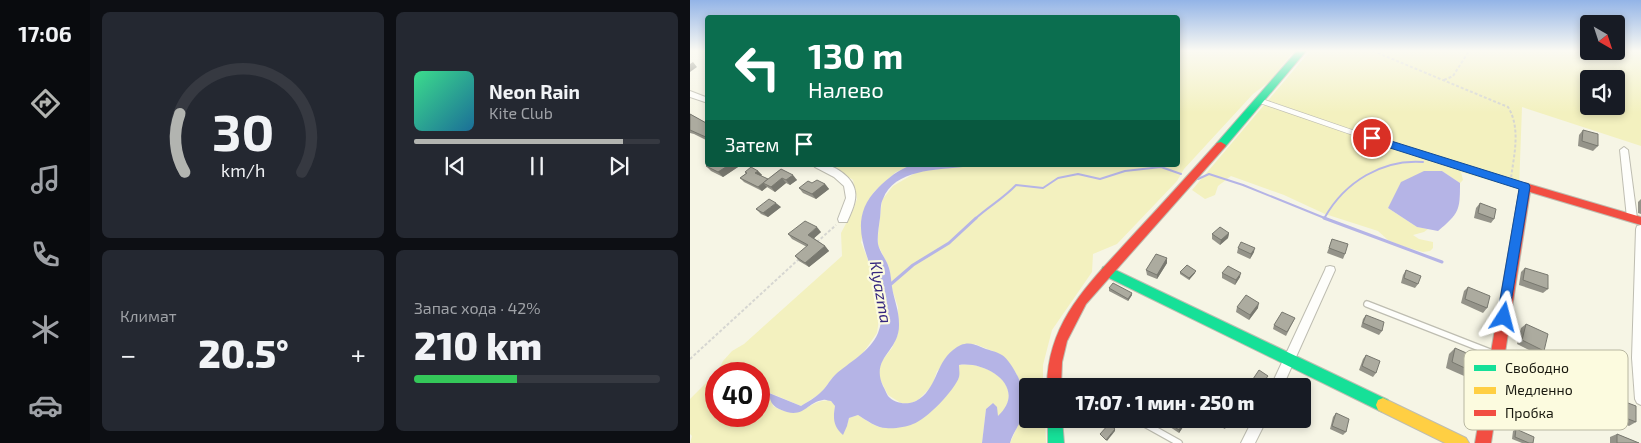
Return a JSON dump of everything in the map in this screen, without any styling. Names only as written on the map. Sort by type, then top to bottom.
[{"type":"street","points":[[1054,378],[1065,326],[1082,300],[1261,101],[1285,72]]},
{"type":"street","points":[[690,94],[705,100]]},
{"type":"street","points":[[1499,350],[1525,187],[1636,219],[1624,150]]},
{"type":"street","points":[[822,167],[844,177],[850,184],[851,203],[843,219]]},
{"type":"street","points":[[1641,229],[1638,358],[1641,399]]},
{"type":"street","points":[[1107,270],[1461,443]]},
{"type":"street","points":[[1281,378],[1330,270]]},
{"type":"street","points":[[1055,428],[1056,443]]},
{"type":"street","points":[[1248,443],[1256,428]]},
{"type":"street","points":[[1483,443],[1485,430]]},
{"type":"lane","points":[[1261,101],[1525,187]]},
{"type":"lane","points":[[1367,304],[1485,350]]},
{"type":"lane","points":[[1152,428],[1179,443]]},
{"type":"path","points":[[1424,72],[1494,100],[1508,107],[1513,112],[1515,144],[1511,183]]},
{"type":"path","points":[[1444,80],[1453,76],[1456,72]]},
{"type":"path","points":[[814,245],[843,219]]},
{"type":"path","points":[[690,359],[800,258]]},
{"type":"shaded area","points":[[1180,72],[1277,72],[1269,82],[1253,94],[1184,169],[1177,181],[1117,244],[1093,254],[1092,272],[1052,330],[1043,365],[1043,378],[1019,379],[1014,370],[995,352],[975,344],[937,371],[932,386],[918,400],[909,404],[901,403],[888,395],[879,377],[878,370],[881,362],[892,348],[898,334],[898,307],[892,289],[889,267],[878,245],[878,235],[882,200],[893,186],[917,172],[953,167],[1180,167]]},
{"type":"shaded area","points":[[1292,72],[1580,72],[1580,115],[1625,115],[1625,72],[1641,72],[1641,146],[1522,107],[1519,189],[1461,172],[1463,180],[1460,183],[1442,171],[1395,196],[1388,208],[1417,227],[1428,229],[1413,235],[1419,239],[1433,242],[1433,248],[1430,251],[1423,252],[1402,246],[1388,240],[1378,231],[1325,214],[1284,195],[1231,176],[1218,186],[1215,195],[1205,199],[1192,190]]},
{"type":"shaded area","points":[[829,167],[907,167],[896,172],[873,193],[861,242],[878,285],[880,312],[877,333],[863,353],[833,377],[821,393],[801,406],[770,393],[770,362],[722,362],[732,351],[744,344],[842,256],[841,233],[857,199],[853,180]]},
{"type":"shaded area","points":[[959,365],[982,367],[992,372],[1007,387],[1009,396],[1006,406],[998,417],[993,403],[986,409],[982,443],[690,443],[692,436],[690,434],[690,399],[705,384],[705,427],[770,427],[770,393],[773,406],[783,411],[799,411],[817,402],[831,401],[835,406],[834,415],[847,426],[849,418],[858,415],[879,427],[898,427],[910,424],[922,417],[943,400],[951,389]]},
{"type":"shaded area","points":[[1019,423],[1019,428],[1045,428],[1046,443],[1010,443]]},
{"type":"water","name":"Klyazma","points":[[908,167],[963,167],[906,176],[889,189],[882,201],[878,244],[890,270],[899,324],[895,341],[880,368],[883,386],[888,396],[894,401],[905,403],[916,401],[928,390],[947,356],[960,345],[973,344],[1000,354],[1011,364],[1019,380],[1019,424],[1010,443],[982,443],[986,409],[993,403],[997,407],[998,416],[1006,406],[1009,396],[1001,378],[982,367],[959,365],[959,376],[946,397],[925,417],[900,428],[879,427],[858,415],[849,418],[843,435],[836,425],[834,418],[835,406],[831,401],[817,401],[804,410],[794,413],[779,409],[770,400],[770,393],[801,406],[818,395],[835,375],[865,351],[878,333],[882,314],[880,295],[863,241],[861,223],[865,206],[878,188],[894,174]]},
{"type":"water","points":[[1424,171],[1442,171],[1460,183],[1460,200],[1457,211],[1438,231],[1417,227],[1388,208],[1401,182]]},
{"type":"building","points":[[690,114],[705,122],[705,137],[690,130]]},
{"type":"building","points":[[1583,130],[1598,134],[1598,146],[1582,141]]},
{"type":"building","points":[[708,167],[726,167],[718,172]]},
{"type":"building","points":[[751,167],[758,171],[755,173],[768,179],[758,187],[740,178]]},
{"type":"building","points":[[781,169],[793,175],[786,180],[782,178],[771,187],[763,183]]},
{"type":"building","points":[[817,180],[825,184],[812,194],[799,188],[808,181],[812,183]]},
{"type":"building","points":[[769,199],[776,203],[763,213],[756,209]]},
{"type":"building","points":[[1480,203],[1496,209],[1494,219],[1478,213]]},
{"type":"building","points":[[805,221],[817,227],[808,235],[825,246],[805,263],[795,256],[808,245],[788,234]]},
{"type":"building","points":[[1220,227],[1229,233],[1221,240],[1212,234]]},
{"type":"building","points":[[1332,239],[1348,244],[1345,254],[1329,248]]},
{"type":"building","points":[[1241,242],[1255,248],[1251,254],[1238,248]]},
{"type":"building","points":[[1156,254],[1167,258],[1157,275],[1146,270]]},
{"type":"building","points":[[1187,265],[1196,271],[1189,278],[1180,272]]},
{"type":"building","points":[[1228,266],[1241,273],[1236,280],[1222,273]]},
{"type":"building","points":[[1525,268],[1548,275],[1548,289],[1523,280]]},
{"type":"building","points":[[1406,270],[1421,276],[1418,284],[1404,278]]},
{"type":"building","points":[[1113,283],[1132,293],[1128,299],[1109,288]]},
{"type":"building","points":[[1468,287],[1490,296],[1487,308],[1465,299]]},
{"type":"building","points":[[1246,295],[1259,303],[1250,315],[1237,307]]},
{"type":"building","points":[[1282,312],[1295,318],[1287,332],[1274,325]]},
{"type":"building","points":[[1366,315],[1384,322],[1382,331],[1363,323]]},
{"type":"building","points":[[1526,324],[1548,334],[1544,350],[1522,340]]},
{"type":"building","points":[[1455,348],[1464,352],[1464,368],[1452,362]]},
{"type":"building","points":[[1366,355],[1380,361],[1376,373],[1362,366]]},
{"type":"building","points":[[1259,370],[1268,376],[1266,378],[1254,378]]},
{"type":"building","points":[[1628,403],[1636,406],[1636,422],[1628,419]]},
{"type":"building","points":[[1336,413],[1349,419],[1346,432],[1332,426]]},
{"type":"building","points":[[1105,428],[1115,429],[1106,440],[1100,434]]},
{"type":"building","points":[[1516,430],[1518,430],[1534,437],[1533,443],[1529,443],[1515,437]]},
{"type":"building","points":[[1617,434],[1639,443],[1617,443]]},
{"type":"waterway","points":[[1325,217],[1343,193],[1366,175],[1393,164],[1423,162]]},
{"type":"waterway","points":[[975,219],[1016,185],[1043,188],[1058,178],[1078,174],[1100,179],[1125,171],[1161,167],[1181,174]]},
{"type":"waterway","points":[[1198,179],[1209,174],[1243,185],[1327,219]]},
{"type":"waterway","name":"Klyazma","points":[[891,284],[913,265],[949,243],[976,218]]},
{"type":"waterway","points":[[1324,218],[1442,262]]},
{"type":"traffic: fast","points":[[1221,145],[1284,72]]},
{"type":"traffic: fast","points":[[1107,271],[1383,405]]},
{"type":"traffic: fast","points":[[1055,428],[1056,443]]},
{"type":"traffic: slow","points":[[1383,405],[1461,443]]},
{"type":"traffic: jam","points":[[1054,378],[1055,362],[1061,340],[1082,300],[1221,145]]},
{"type":"traffic: jam","points":[[1498,350],[1525,187],[1641,221]]},
{"type":"traffic: jam","points":[[1483,443],[1485,430]]},
{"type":"route","points":[[1372,138],[1525,187],[1504,317]]}]
